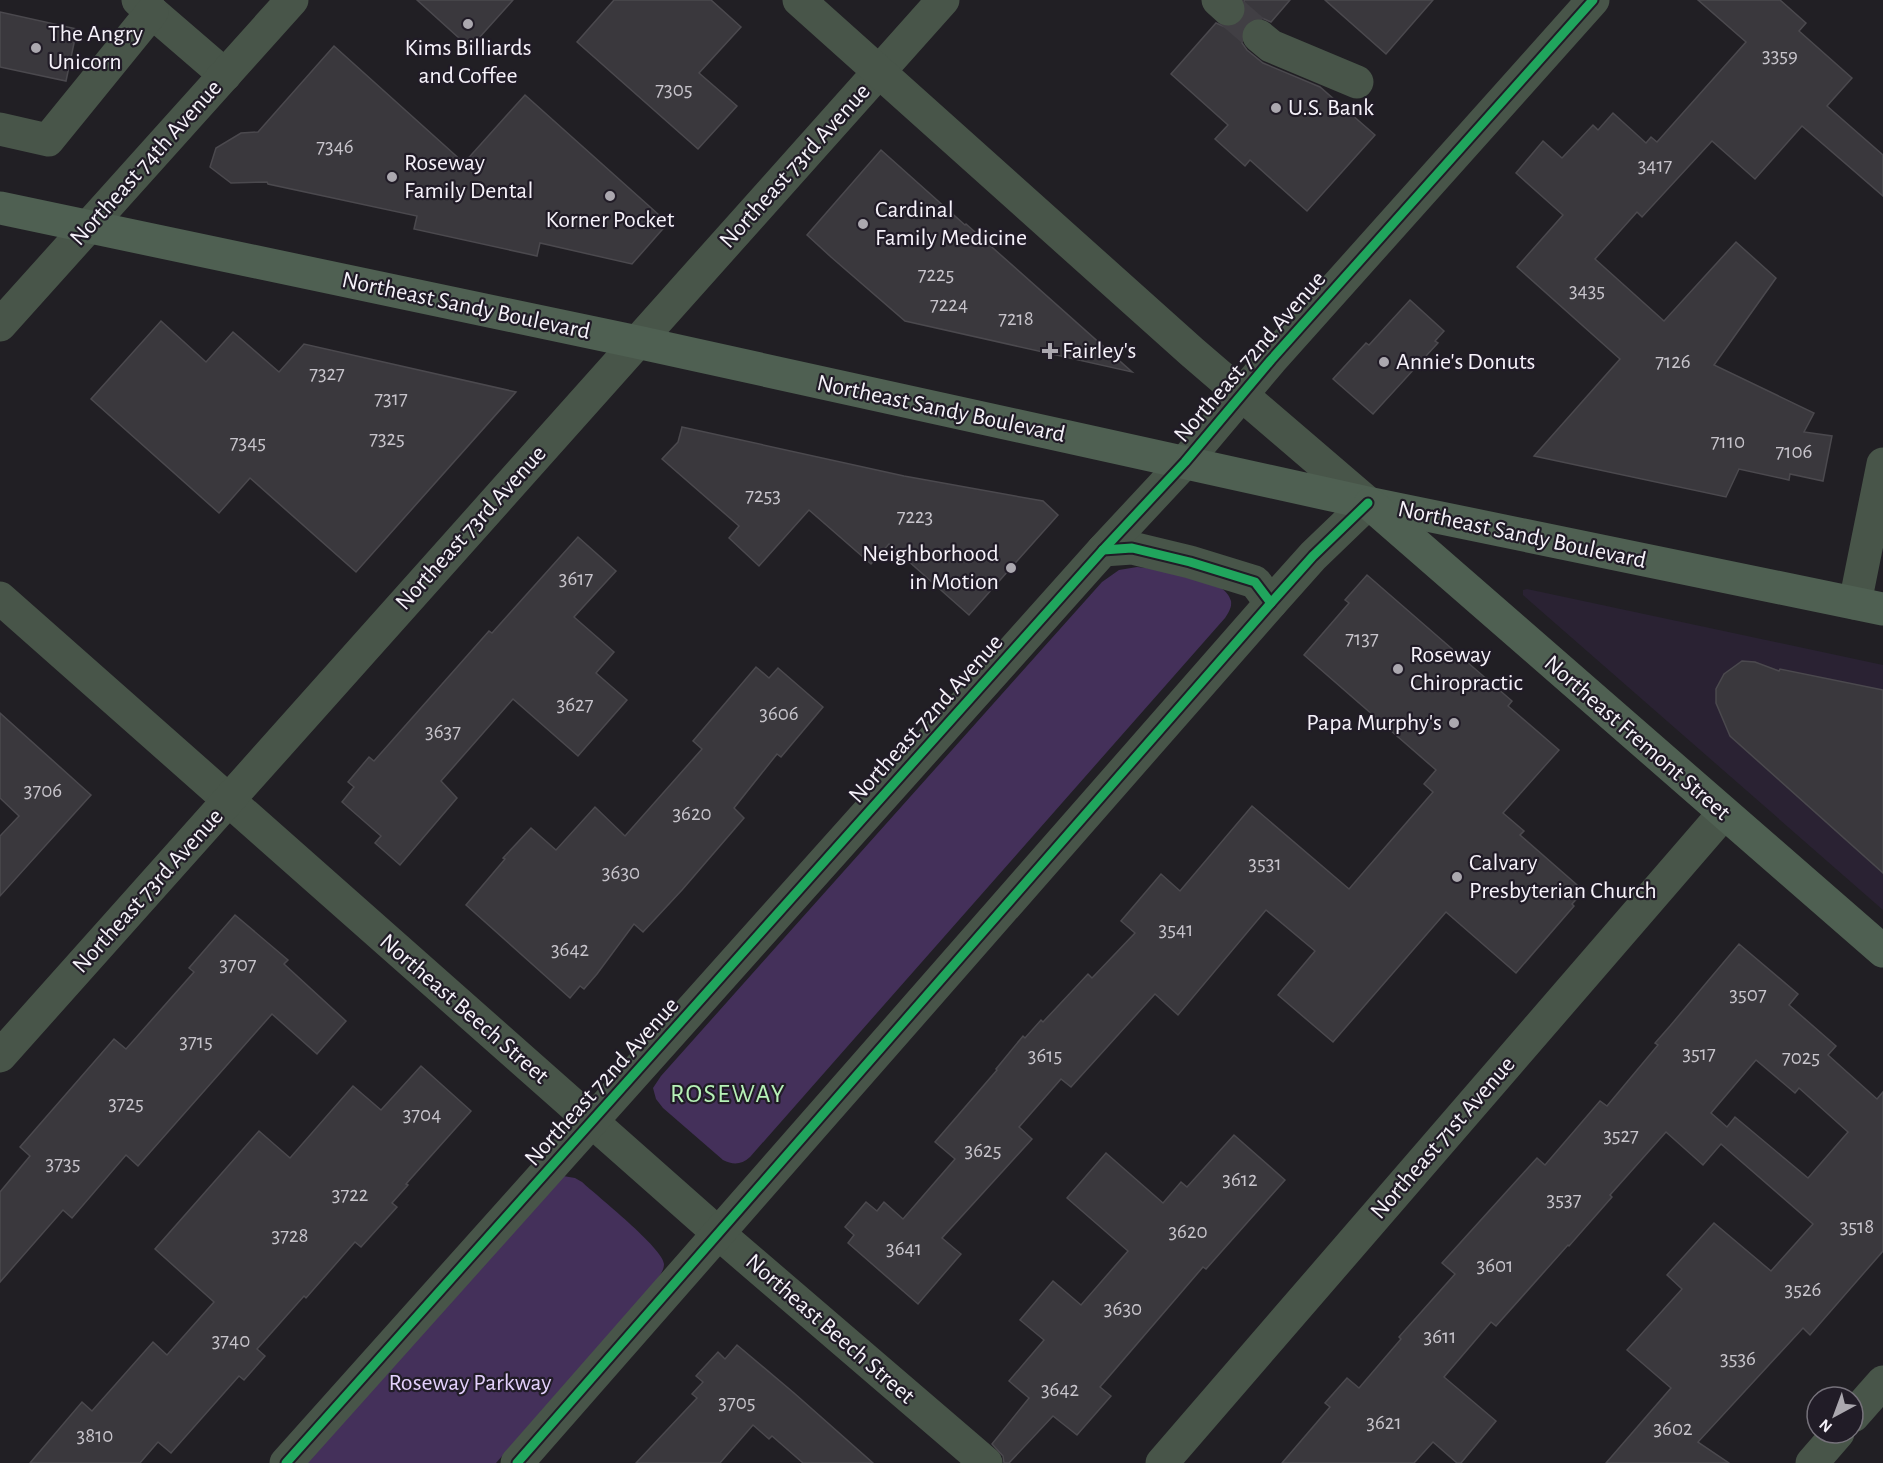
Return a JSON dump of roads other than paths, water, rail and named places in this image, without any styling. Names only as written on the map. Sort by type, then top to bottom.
[{"type":"main road","name":"Northeast Sandy Boulevard","points":[[0,208],[637,342],[1368,503],[1869,606]]},
{"type":"main road","name":"Northeast Fremont Street","points":[[1368,503],[1883,951]]},
{"type":"street","name":"Northeast 74th Avenue","points":[[0,326],[292,0]]},
{"type":"street","name":"Northeast Fremont Street","points":[[799,0],[1192,352],[1368,503]]},
{"type":"street","name":"Northeast 73rd Avenue","points":[[0,1056],[943,0]]},
{"type":"street","name":"Northeast 72nd Avenue","points":[[286,1463],[1103,550],[1185,462],[1241,393],[1593,0]]},
{"type":"street","points":[[0,129],[48,140],[145,6],[225,75]]},
{"type":"street","points":[[1325,44],[1286,31],[1266,28],[1272,45],[1357,82]]},
{"type":"street","points":[[1869,606],[1883,464]]},
{"type":"street","points":[[517,1463],[1271,603],[1313,556],[1368,503]]},
{"type":"street","points":[[1103,550],[1132,548],[1190,562],[1256,582],[1271,603]]},
{"type":"street","name":"Northeast Beech Street","points":[[0,598],[718,1233],[986,1463]]},
{"type":"street","name":"Northeast 71st Avenue","points":[[1162,1463],[1724,813]]},
{"type":"street","points":[[1865,1402],[1883,1382]]},
{"type":"street","points":[[1812,1463],[1828,1445]]},
{"type":"tunnel","points":[[1228,9],[1259,36]]},
{"type":"place","name":"Kims Billiards and Coffee","points":[[468,24]]},
{"type":"place","name":"The Angry Unicorn","points":[[36,48]]},
{"type":"place","name":"U.S. Bank","points":[[1276,108]]},
{"type":"place","name":"Roseway Family Dental","points":[[392,177]]},
{"type":"place","name":"Korner Pocket","points":[[610,196]]},
{"type":"place","name":"Cardinal Family Medicine","points":[[863,224]]},
{"type":"place","name":"Fairley's","points":[[1050,351]]},
{"type":"place","name":"Annie's Donuts","points":[[1384,362]]},
{"type":"place","name":"Neighborhood in Motion","points":[[1011,568]]},
{"type":"place","name":"Roseway Chiropractic","points":[[1398,669]]},
{"type":"place","name":"Papa Murphy's","points":[[1454,723]]},
{"type":"place","name":"Calvary Presbyterian Church","points":[[1457,877]]},
{"type":"district","name":"ROSEWAY","points":[[728,1094]]},
{"type":"park label","name":"Roseway Parkway","points":[[470,1383]]}]
